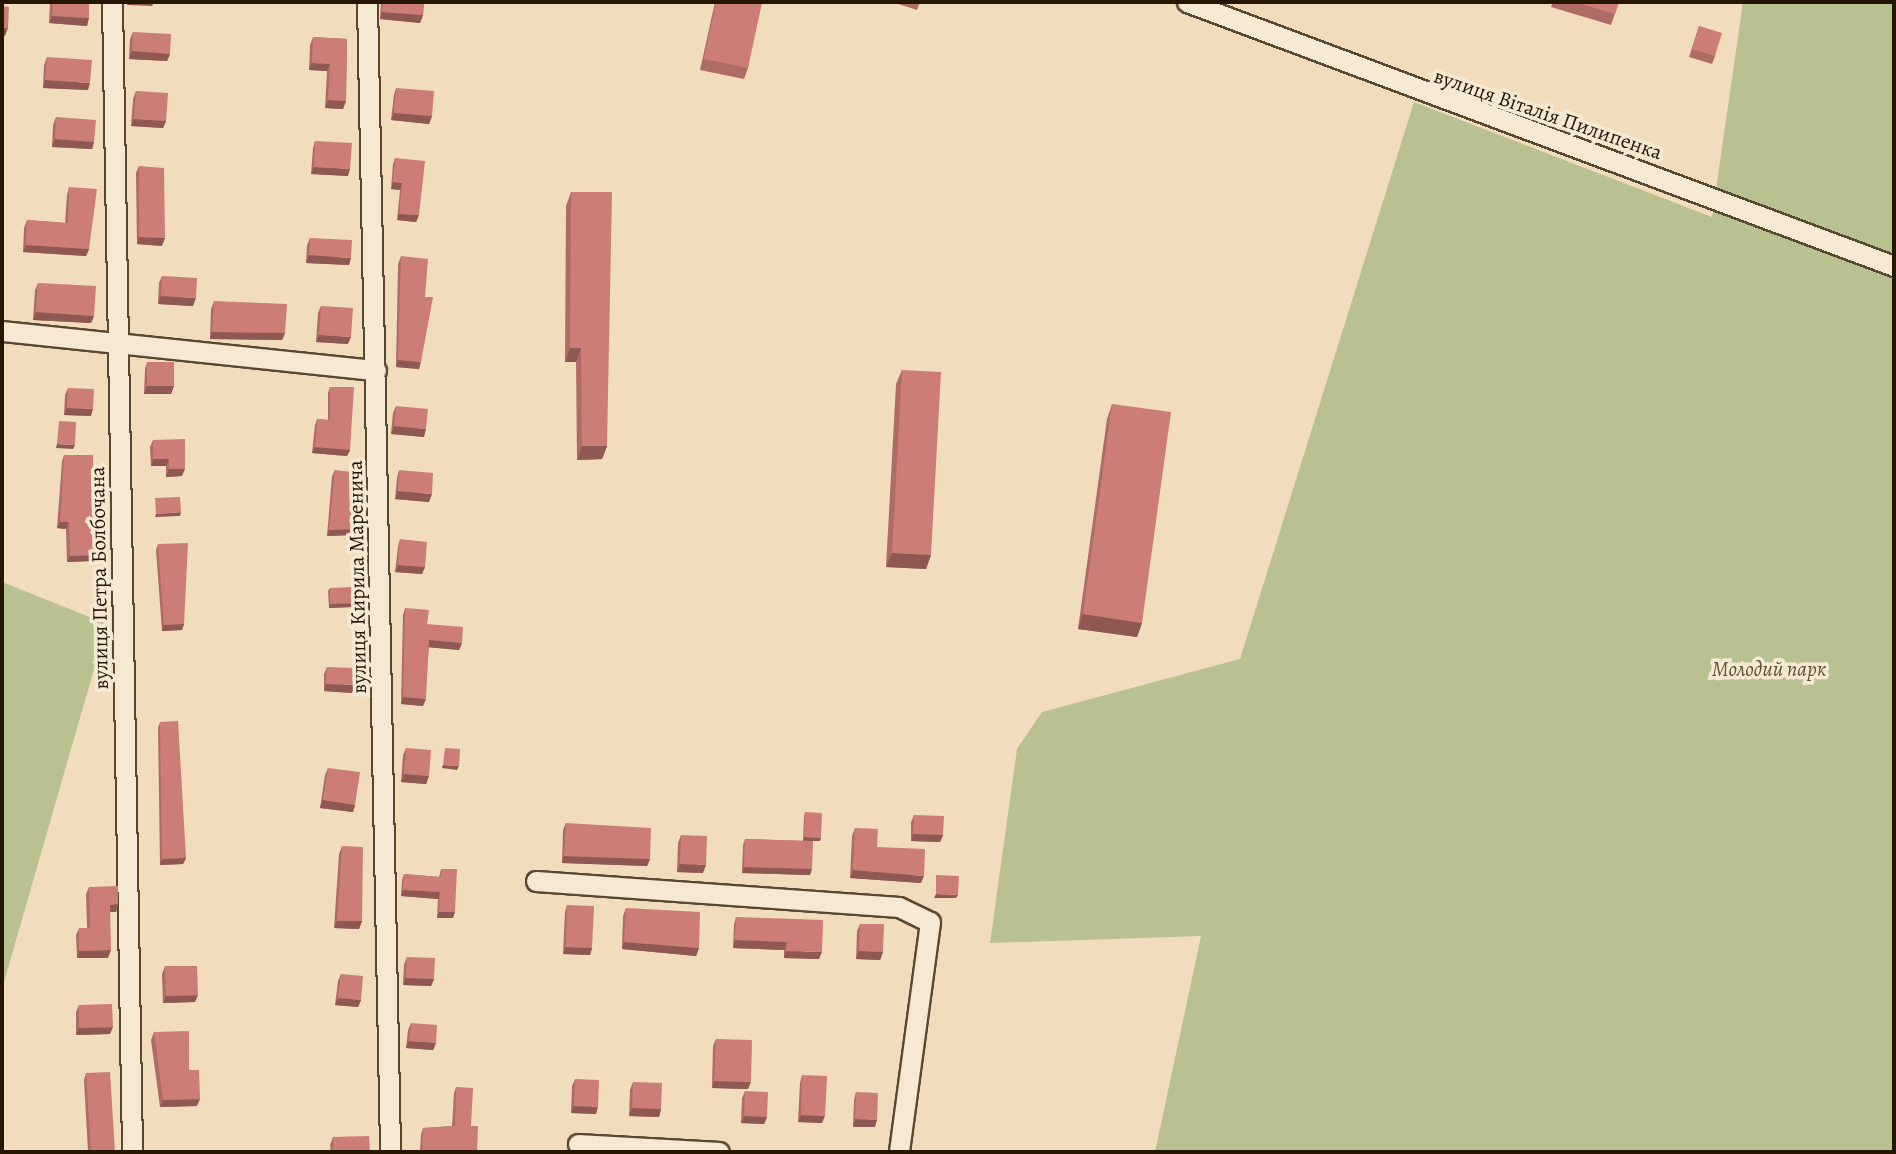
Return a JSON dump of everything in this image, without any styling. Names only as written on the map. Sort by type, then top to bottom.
[{"type":"street","name":"вулиця Петра Болбочана","points":[[112,2],[132,1152]]},
{"type":"street","name":"вулиця Кирила Маренича","points":[[367,2],[390,1152]]},
{"type":"street","name":"вулиця Віталія Пилипенка","points":[[1187,2],[1894,266]]},
{"type":"street","points":[[2,331],[116,346],[376,370]]},
{"type":"street","points":[[536,881],[899,907],[930,922],[899,1152]]},
{"type":"street","points":[[578,1144],[719,1152]]},
{"type":"green space","name":"Молодий парк","points":[[1743,2],[1894,2],[1894,1152],[1155,1152],[1201,936],[990,943],[1017,749],[1042,712],[1240,659],[1414,102],[1712,217]]},
{"type":"green space","points":[[2,582],[107,624],[2,989]]},
{"type":"building","points":[[53,2],[89,2],[89,18],[52,16]]},
{"type":"building","points":[[383,2],[424,2],[423,15],[382,12]]},
{"type":"building","points":[[716,2],[762,3],[748,68],[704,59]]},
{"type":"building","points":[[1575,2],[1619,2],[1615,14]]},
{"type":"building","points":[[2,6],[9,7],[8,28],[2,28]]},
{"type":"building","points":[[1699,26],[1722,33],[1715,56],[1692,49]]},
{"type":"building","points":[[133,32],[171,34],[170,54],[132,51]]},
{"type":"building","points":[[313,37],[347,39],[346,101],[328,100],[330,64],[312,63]]},
{"type":"building","points":[[47,57],[92,60],[90,83],[45,80]]},
{"type":"building","points":[[396,88],[434,91],[432,116],[394,113]]},
{"type":"building","points":[[136,91],[168,93],[166,121],[134,119]]},
{"type":"building","points":[[56,117],[96,120],[94,142],[55,139]]},
{"type":"building","points":[[315,141],[352,143],[350,169],[314,167]]},
{"type":"building","points":[[395,158],[425,161],[419,215],[399,214],[402,183],[393,182]]},
{"type":"building","points":[[139,166],[164,168],[165,238],[139,237]]},
{"type":"building","points":[[69,187],[97,189],[89,249],[26,245],[27,220],[68,223]]},
{"type":"building","points":[[571,192],[612,192],[607,446],[582,446],[581,348],[570,348]]},
{"type":"building","points":[[310,238],[352,240],[351,258],[309,255]]},
{"type":"building","points":[[401,256],[428,259],[425,297],[433,297],[421,362],[398,360]]},
{"type":"building","points":[[162,276],[197,278],[196,298],[161,296]]},
{"type":"building","points":[[38,283],[96,286],[94,316],[36,312]]},
{"type":"building","points":[[214,301],[287,304],[285,333],[212,332]]},
{"type":"building","points":[[321,306],[353,308],[351,337],[319,335]]},
{"type":"building","points":[[147,362],[174,362],[174,386],[147,386]]},
{"type":"building","points":[[902,370],[941,372],[931,555],[892,553]]},
{"type":"building","points":[[330,387],[354,387],[350,450],[315,447],[317,419],[330,420]]},
{"type":"building","points":[[68,388],[94,389],[93,409],[67,408]]},
{"type":"building","points":[[1112,404],[1171,412],[1142,623],[1083,614]]},
{"type":"building","points":[[396,406],[428,409],[426,429],[394,426]]},
{"type":"building","points":[[59,421],[76,422],[75,445],[57,444]]},
{"type":"building","points":[[185,439],[185,469],[169,469],[169,459],[153,459],[153,440]]},
{"type":"building","points":[[64,455],[93,455],[96,555],[70,556],[69,522],[60,522]]},
{"type":"building","points":[[335,470],[352,472],[355,529],[329,530]]},
{"type":"building","points":[[399,470],[433,473],[432,494],[398,491]]},
{"type":"building","points":[[180,497],[181,512],[156,514],[155,498]]},
{"type":"building","points":[[400,539],[427,542],[425,567],[398,565]]},
{"type":"building","points":[[188,543],[184,624],[164,625],[158,544]]},
{"type":"building","points":[[353,587],[354,603],[330,604],[330,588]]},
{"type":"building","points":[[405,608],[429,610],[427,624],[463,627],[462,643],[429,640],[426,699],[403,697]]},
{"type":"building","points":[[327,667],[356,668],[355,685],[326,684]]},
{"type":"building","points":[[178,721],[186,858],[162,859],[160,722]]},
{"type":"building","points":[[406,748],[431,750],[429,776],[404,774]]},
{"type":"building","points":[[445,748],[460,749],[459,766],[443,765]]},
{"type":"building","points":[[328,768],[360,772],[355,805],[323,800]]},
{"type":"building","points":[[805,812],[822,813],[821,838],[804,837]]},
{"type":"building","points":[[914,815],[944,816],[943,835],[913,834]]},
{"type":"building","points":[[566,823],[651,828],[650,859],[564,856]]},
{"type":"building","points":[[855,828],[878,829],[877,847],[925,849],[924,876],[853,870]]},
{"type":"building","points":[[681,835],[707,836],[706,865],[680,864]]},
{"type":"building","points":[[745,839],[813,841],[812,869],[744,867]]},
{"type":"building","points":[[342,846],[363,847],[362,921],[337,921]]},
{"type":"building","points":[[441,869],[457,869],[455,912],[439,912],[440,892],[403,890],[404,874],[441,877]]},
{"type":"building","points":[[936,875],[959,876],[958,895],[936,894]]},
{"type":"building","points":[[118,886],[118,904],[110,905],[111,950],[79,951],[79,928],[90,928],[89,887]]},
{"type":"building","points":[[567,905],[594,906],[592,948],[566,947]]},
{"type":"building","points":[[626,908],[700,912],[699,948],[624,942]]},
{"type":"building","points":[[736,917],[823,920],[822,952],[786,951],[787,942],[735,940]]},
{"type":"building","points":[[860,924],[884,924],[883,952],[859,951]]},
{"type":"building","points":[[407,957],[435,958],[434,979],[406,978]]},
{"type":"building","points":[[165,966],[197,966],[198,995],[166,996]]},
{"type":"building","points":[[341,974],[363,976],[361,1000],[338,998]]},
{"type":"building","points":[[112,1004],[113,1027],[79,1028],[79,1005]]},
{"type":"building","points":[[411,1023],[437,1025],[436,1043],[409,1041]]},
{"type":"building","points":[[189,1031],[189,1070],[199,1070],[200,1099],[163,1100],[154,1032]]},
{"type":"building","points":[[716,1039],[752,1040],[751,1082],[714,1081]]},
{"type":"building","points":[[110,1072],[115,1152],[91,1152],[86,1073]]},
{"type":"building","points":[[802,1075],[827,1076],[825,1116],[801,1115]]},
{"type":"building","points":[[575,1079],[599,1080],[598,1107],[574,1106]]},
{"type":"building","points":[[633,1082],[662,1083],[661,1109],[632,1108]]},
{"type":"building","points":[[456,1087],[473,1088],[471,1126],[478,1126],[477,1152],[422,1152],[423,1128],[455,1126]]},
{"type":"building","points":[[745,1091],[768,1092],[767,1117],[744,1116]]},
{"type":"building","points":[[856,1092],[878,1093],[877,1120],[855,1119]]},
{"type":"building","points":[[369,1136],[370,1152],[333,1152],[333,1137]]}]
